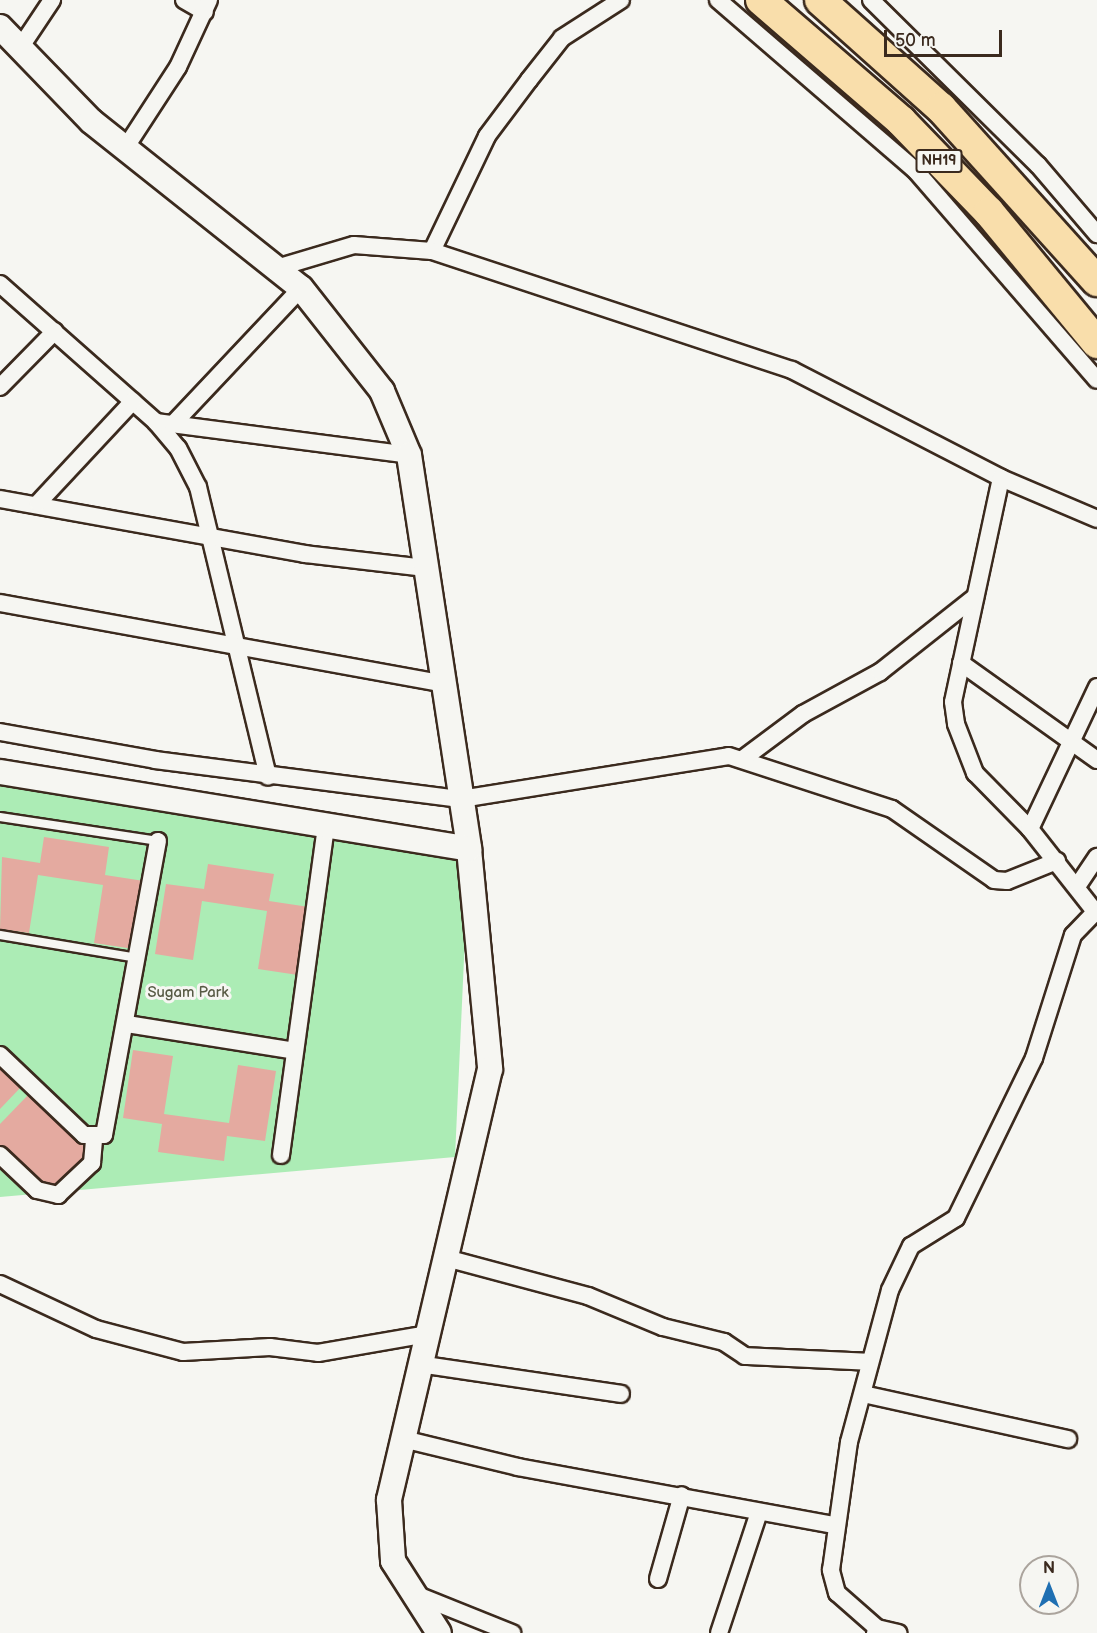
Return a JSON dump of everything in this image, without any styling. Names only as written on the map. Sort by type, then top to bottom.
[{"type":"highway","name":"NH19","points":[[761,0],[901,121],[988,212],[1097,343]]},
{"type":"highway","name":"NH19","points":[[820,0],[941,108],[1097,281]]},
{"type":"street","points":[[20,48],[52,0]]},
{"type":"street","points":[[126,147],[178,67],[207,6],[184,0]]},
{"type":"street","points":[[432,251],[487,136],[529,80],[562,38],[621,0]]},
{"type":"street","points":[[718,0],[813,77],[916,171],[1097,380]]},
{"type":"street","points":[[871,0],[1038,165],[1097,234]]},
{"type":"street","points":[[0,27],[90,120],[280,267],[301,288],[382,391],[409,455],[469,849],[490,1069],[419,1364],[389,1500],[388,1542],[407,1591],[439,1633]]},
{"type":"street","points":[[280,267],[354,245],[432,251],[792,370],[1001,478],[1097,519]]},
{"type":"street","points":[[0,284],[133,401],[165,423],[409,455]]},
{"type":"street","points":[[165,423],[301,288]]},
{"type":"street","points":[[0,387],[55,332]]},
{"type":"street","points":[[38,503],[133,401]]},
{"type":"street","points":[[165,423],[198,487],[211,534],[234,646],[268,777]]},
{"type":"street","points":[[898,1633],[876,1631],[837,1593],[831,1570],[835,1525],[870,1362],[902,1260],[910,1246],[956,1218],[1034,1058],[1073,935],[1096,912],[1078,885],[1030,829],[975,773],[963,745],[953,702],[1001,478]]},
{"type":"street","points":[[0,499],[38,503],[211,534],[305,554],[426,568]]},
{"type":"street","points":[[744,758],[803,714],[880,672],[975,597]]},
{"type":"street","points":[[0,603],[444,684]]},
{"type":"street","points":[[961,663],[1097,760]]},
{"type":"street","points":[[1030,829],[1097,687]]},
{"type":"street","points":[[0,732],[268,777],[461,799],[712,757],[744,758],[892,808],[994,880],[1007,881],[1057,861]]},
{"type":"street","points":[[0,772],[469,849]]},
{"type":"street","points":[[281,1155],[326,825]]},
{"type":"street","points":[[94,1138],[105,1135],[110,1124],[158,841]]},
{"type":"street","points":[[1078,885],[1097,858]]},
{"type":"street","points":[[127,1024],[295,1051]]},
{"type":"street","points":[[0,1055],[94,1138]]},
{"type":"street","points":[[0,1155],[37,1190],[58,1195],[92,1163],[94,1138]]},
{"type":"street","points":[[446,1258],[588,1296],[670,1330],[724,1342],[745,1356],[870,1362]]},
{"type":"street","points":[[0,1284],[96,1329],[183,1352],[270,1347],[318,1353],[428,1334]]},
{"type":"street","points":[[419,1364],[621,1394]]},
{"type":"street","points":[[863,1394],[1068,1439]]},
{"type":"street","points":[[403,1439],[518,1467],[682,1495],[759,1512],[835,1525]]},
{"type":"street","points":[[658,1579],[682,1495]]},
{"type":"street","points":[[719,1633],[759,1512]]},
{"type":"street","points":[[407,1591],[512,1633]]},
{"type":"lane","points":[[0,817],[158,841]]},
{"type":"lane","points":[[0,935],[139,958]]},
{"type":"green space","name":"Sugam Park","points":[[0,772],[469,849],[455,1157],[0,1197]]},
{"type":"building","points":[[44,837],[109,847],[105,875],[144,881],[134,949],[94,943],[103,885],[38,875],[29,933],[0,929],[2,857],[40,863]]},
{"type":"building","points":[[208,864],[274,874],[269,901],[309,907],[298,975],[258,969],[267,911],[202,901],[193,960],[155,954],[166,884],[204,889]]},
{"type":"building","points":[[133,1050],[173,1056],[164,1114],[229,1123],[238,1065],[276,1071],[265,1141],[227,1136],[224,1161],[158,1152],[162,1124],[123,1118]]},
{"type":"building","points":[[0,1066],[21,1087],[0,1109]]},
{"type":"building","points":[[29,1094],[91,1153],[51,1194],[0,1145],[0,1124]]}]
